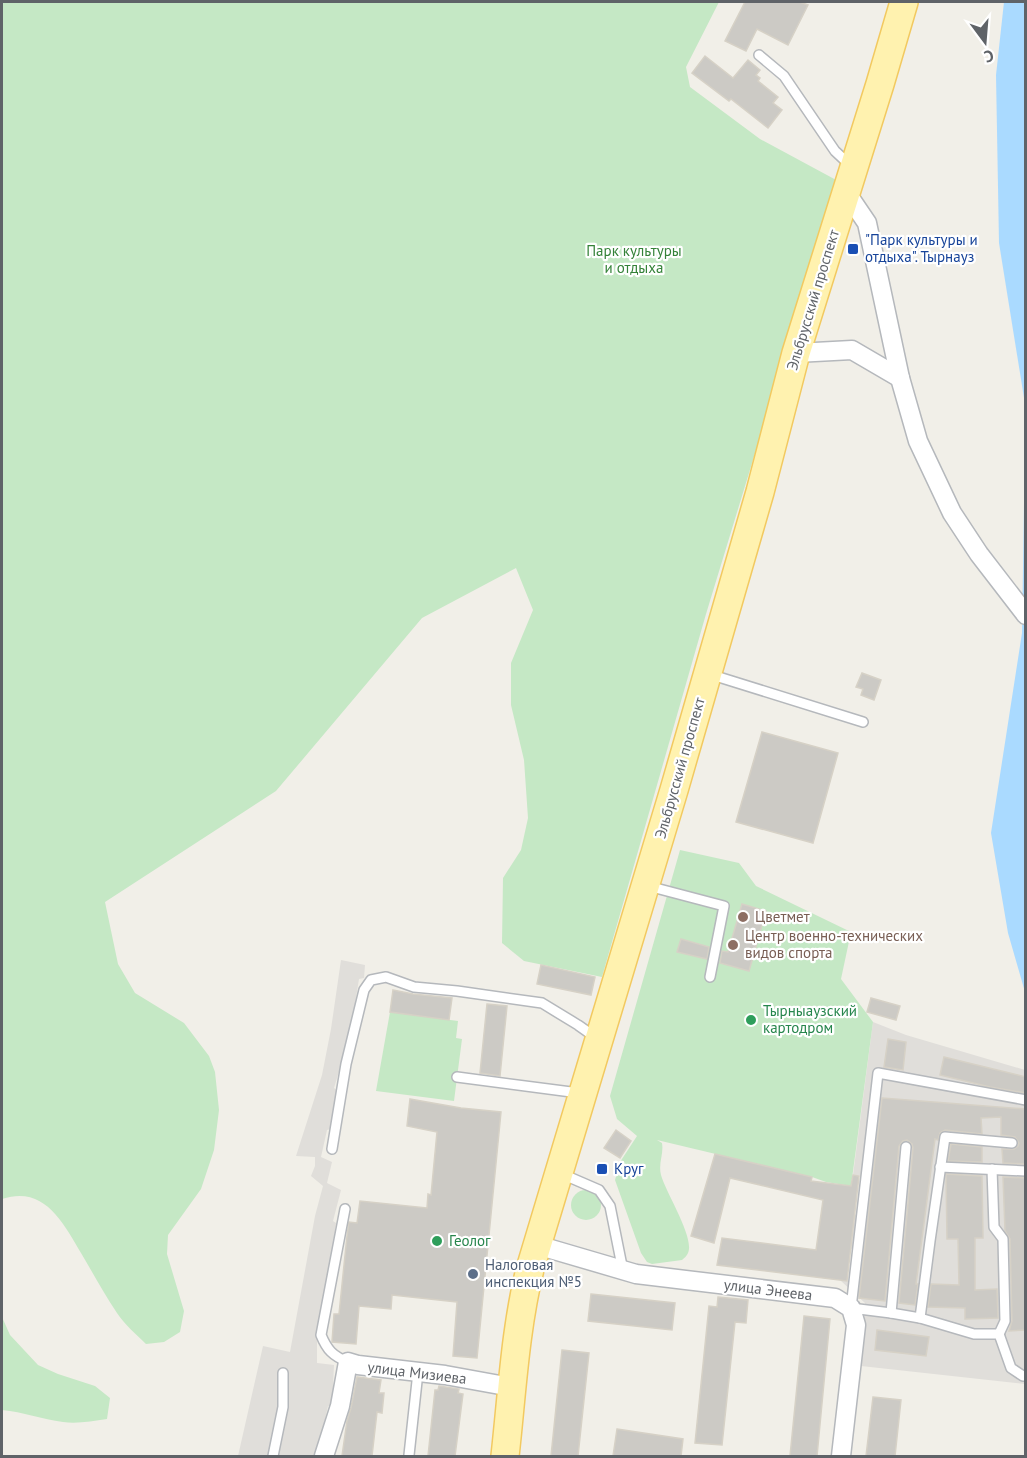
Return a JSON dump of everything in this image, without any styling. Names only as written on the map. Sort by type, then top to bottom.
[{"type":"main road","name":"Эльбрусский проспект","points":[[505,1456],[511,1387],[522,1306],[537,1245],[646,885],[760,492],[796,353],[904,2]]},
{"type":"street","points":[[850,181],[867,224],[900,378],[918,441],[952,513],[979,554],[1026,615]]},
{"type":"street","points":[[796,353],[852,350],[900,378]]},
{"type":"street","name":"улица Энеева","points":[[537,1245],[636,1274],[835,1298],[851,1308]]},
{"type":"street","points":[[841,1456],[856,1324],[851,1308]]},
{"type":"street","name":"улица Мизиева","points":[[324,1456],[340,1406],[348,1362],[511,1387]]},
{"type":"lane","points":[[759,55],[784,76],[835,151],[850,181]]},
{"type":"lane","points":[[707,673],[863,722]]},
{"type":"lane","points":[[646,885],[724,906],[710,977]]},
{"type":"lane","points":[[332,1149],[346,1064],[364,990],[371,980],[386,977],[414,987],[542,1003],[600,1041]]},
{"type":"lane","points":[[999,1334],[974,1334],[920,1318],[851,1308],[878,1073],[1026,1100]]},
{"type":"lane","points":[[457,1077],[583,1094]]},
{"type":"lane","points":[[920,1318],[945,1137],[1012,1143]]},
{"type":"lane","points":[[891,1313],[906,1147]]},
{"type":"lane","points":[[940,1167],[1026,1171]]},
{"type":"lane","points":[[992,1169],[994,1227],[1003,1239],[1005,1321],[999,1334],[1011,1368],[1026,1376]]},
{"type":"lane","points":[[559,1172],[599,1190],[610,1206],[623,1271]]},
{"type":"lane","points":[[345,1209],[321,1335],[327,1349],[348,1362]]},
{"type":"lane","points":[[409,1455],[418,1372]]},
{"type":"lane","points":[[273,1456],[283,1407],[284,1373]]},
{"type":"shaded area","points":[[341,960],[365,965],[364,978],[359,979],[350,1035],[334,1088],[341,1093],[331,1129],[327,1130],[321,1157],[332,1162],[327,1183],[341,1190],[333,1221],[336,1223],[330,1274],[317,1339],[317,1363],[334,1365],[332,1407],[328,1406],[315,1456],[238,1456],[263,1346],[290,1352],[315,1216],[323,1186],[311,1176],[315,1166],[315,1157],[296,1156],[322,1075]]},
{"type":"shaded area","points":[[873,1022],[906,1035],[1025,1070],[1025,1384],[861,1366],[865,1303],[841,1281],[850,1281],[853,1249],[845,1248],[849,1214],[858,1215],[862,1176],[853,1175]]},
{"type":"green space","name":"Парк культуры и отдыха","points":[[2,2],[719,2],[686,67],[690,87],[760,139],[838,181],[706,614],[602,977],[524,961],[502,943],[503,878],[521,850],[528,818],[524,760],[511,705],[511,663],[533,610],[516,568],[422,618],[276,791],[105,902],[118,964],[135,993],[184,1023],[209,1056],[215,1072],[219,1110],[214,1150],[201,1189],[168,1235],[167,1254],[184,1311],[180,1332],[164,1342],[146,1344],[123,1321],[67,1230],[50,1209],[30,1197],[17,1196],[2,1199]]},
{"type":"green space","name":"Тырныаузский картодром","points":[[680,850],[739,863],[756,886],[851,932],[841,979],[873,1022],[851,1186],[826,1182],[657,1140],[662,1143],[661,1175],[684,1226],[689,1246],[688,1254],[682,1260],[652,1264],[647,1262],[641,1253],[615,1180],[620,1162],[637,1136],[617,1119],[610,1096]]},
{"type":"green space","points":[[390,1012],[458,1021],[456,1038],[462,1039],[454,1101],[376,1091]]},
{"type":"green space","name":"Круг","points":[[586,1190],[596,1195],[601,1205],[596,1215],[586,1220],[576,1215],[571,1205],[576,1195]]},
{"type":"green space","points":[[2,1317],[10,1335],[38,1365],[95,1386],[110,1398],[107,1419],[69,1423],[2,1410]]},
{"type":"water","points":[[1004,2],[1025,2],[1025,404],[999,243],[996,75]]},
{"type":"water","points":[[1025,438],[1025,992],[1008,933],[991,833],[1022,633]]},
{"type":"building","points":[[745,2],[800,2],[808,5],[788,45],[757,29],[746,51],[725,41]]},
{"type":"building","points":[[705,56],[733,78],[748,60],[760,70],[756,75],[760,78],[758,81],[778,97],[773,103],[782,110],[768,128],[731,99],[729,101],[692,73]]},
{"type":"building","points":[[862,673],[881,680],[874,700],[861,695],[863,689],[856,687]]},
{"type":"building","points":[[762,732],[838,753],[813,843],[736,822]]},
{"type":"building","points":[[742,904],[766,911],[749,971],[720,963],[722,951],[728,952]]},
{"type":"building","points":[[681,939],[709,947],[707,959],[677,952]]},
{"type":"building","points":[[541,965],[595,977],[591,995],[537,984]]},
{"type":"building","points":[[393,990],[452,998],[449,1020],[390,1012]]},
{"type":"building","points":[[871,998],[900,1006],[896,1020],[867,1012]]},
{"type":"building","points":[[487,1004],[507,1006],[500,1076],[480,1073]]},
{"type":"building","points":[[888,1039],[906,1042],[903,1070],[884,1067]]},
{"type":"building","points":[[944,1057],[1026,1077],[1026,1093],[940,1075]]},
{"type":"building","points":[[882,1098],[1026,1109],[1026,1164],[1003,1163],[1002,1149],[1014,1149],[1019,1143],[1015,1137],[1001,1135],[1001,1117],[981,1118],[982,1134],[945,1130],[940,1133],[938,1140],[935,1139],[915,1305],[899,1303],[913,1148],[907,1140],[899,1146],[885,1301],[859,1298]]},
{"type":"building","points":[[410,1099],[501,1112],[477,1358],[453,1356],[457,1302],[392,1295],[391,1309],[359,1306],[356,1344],[332,1342],[334,1314],[339,1314],[349,1222],[357,1223],[360,1201],[427,1208],[428,1194],[431,1195],[437,1132],[407,1126]]},
{"type":"building","points":[[616,1130],[631,1141],[620,1158],[604,1148]]},
{"type":"building","points":[[951,1144],[982,1147],[982,1162],[948,1161]]},
{"type":"building","points":[[715,1154],[812,1177],[811,1181],[851,1186],[853,1175],[859,1176],[847,1281],[717,1265],[722,1238],[816,1250],[823,1200],[730,1178],[714,1243],[691,1236]]},
{"type":"building","points":[[946,1174],[982,1176],[983,1238],[975,1238],[975,1290],[997,1289],[998,1318],[965,1319],[965,1308],[928,1307],[931,1284],[959,1285],[958,1239],[947,1239]]},
{"type":"building","points":[[1003,1177],[1026,1178],[1026,1330],[1009,1331],[1012,1321],[1010,1239],[1005,1231]]},
{"type":"building","points":[[591,1294],[675,1303],[672,1330],[588,1321]]},
{"type":"building","points":[[718,1297],[748,1300],[746,1323],[735,1322],[722,1445],[695,1443],[709,1306],[717,1307]]},
{"type":"building","points":[[804,1316],[830,1319],[817,1456],[790,1456]]},
{"type":"building","points":[[877,1330],[929,1337],[926,1356],[875,1350]]},
{"type":"building","points":[[562,1350],[589,1353],[578,1456],[551,1456]]},
{"type":"building","points":[[357,1377],[381,1380],[379,1393],[384,1393],[382,1413],[377,1412],[372,1456],[342,1456],[347,1421]]},
{"type":"building","points":[[439,1386],[459,1389],[458,1393],[463,1394],[455,1456],[428,1456],[435,1390],[438,1390]]},
{"type":"building","points":[[873,1397],[901,1400],[895,1456],[866,1456]]},
{"type":"building","points":[[617,1429],[683,1439],[681,1456],[613,1456]]},
{"type":"place","name":"\"Парк культуры и отдыха\". Тырнауз","points":[[853,249]]},
{"type":"place","name":"Цветмет","points":[[743,917]]},
{"type":"place","name":"Центр военно-технических видов спорта","points":[[733,945]]},
{"type":"place","name":"Тырныаузский картодром","points":[[751,1020]]},
{"type":"place","name":"Круг","points":[[602,1169]]},
{"type":"place","name":"Геолог","points":[[437,1241]]},
{"type":"place","name":"Налоговая инспекция №5","points":[[473,1274]]}]
